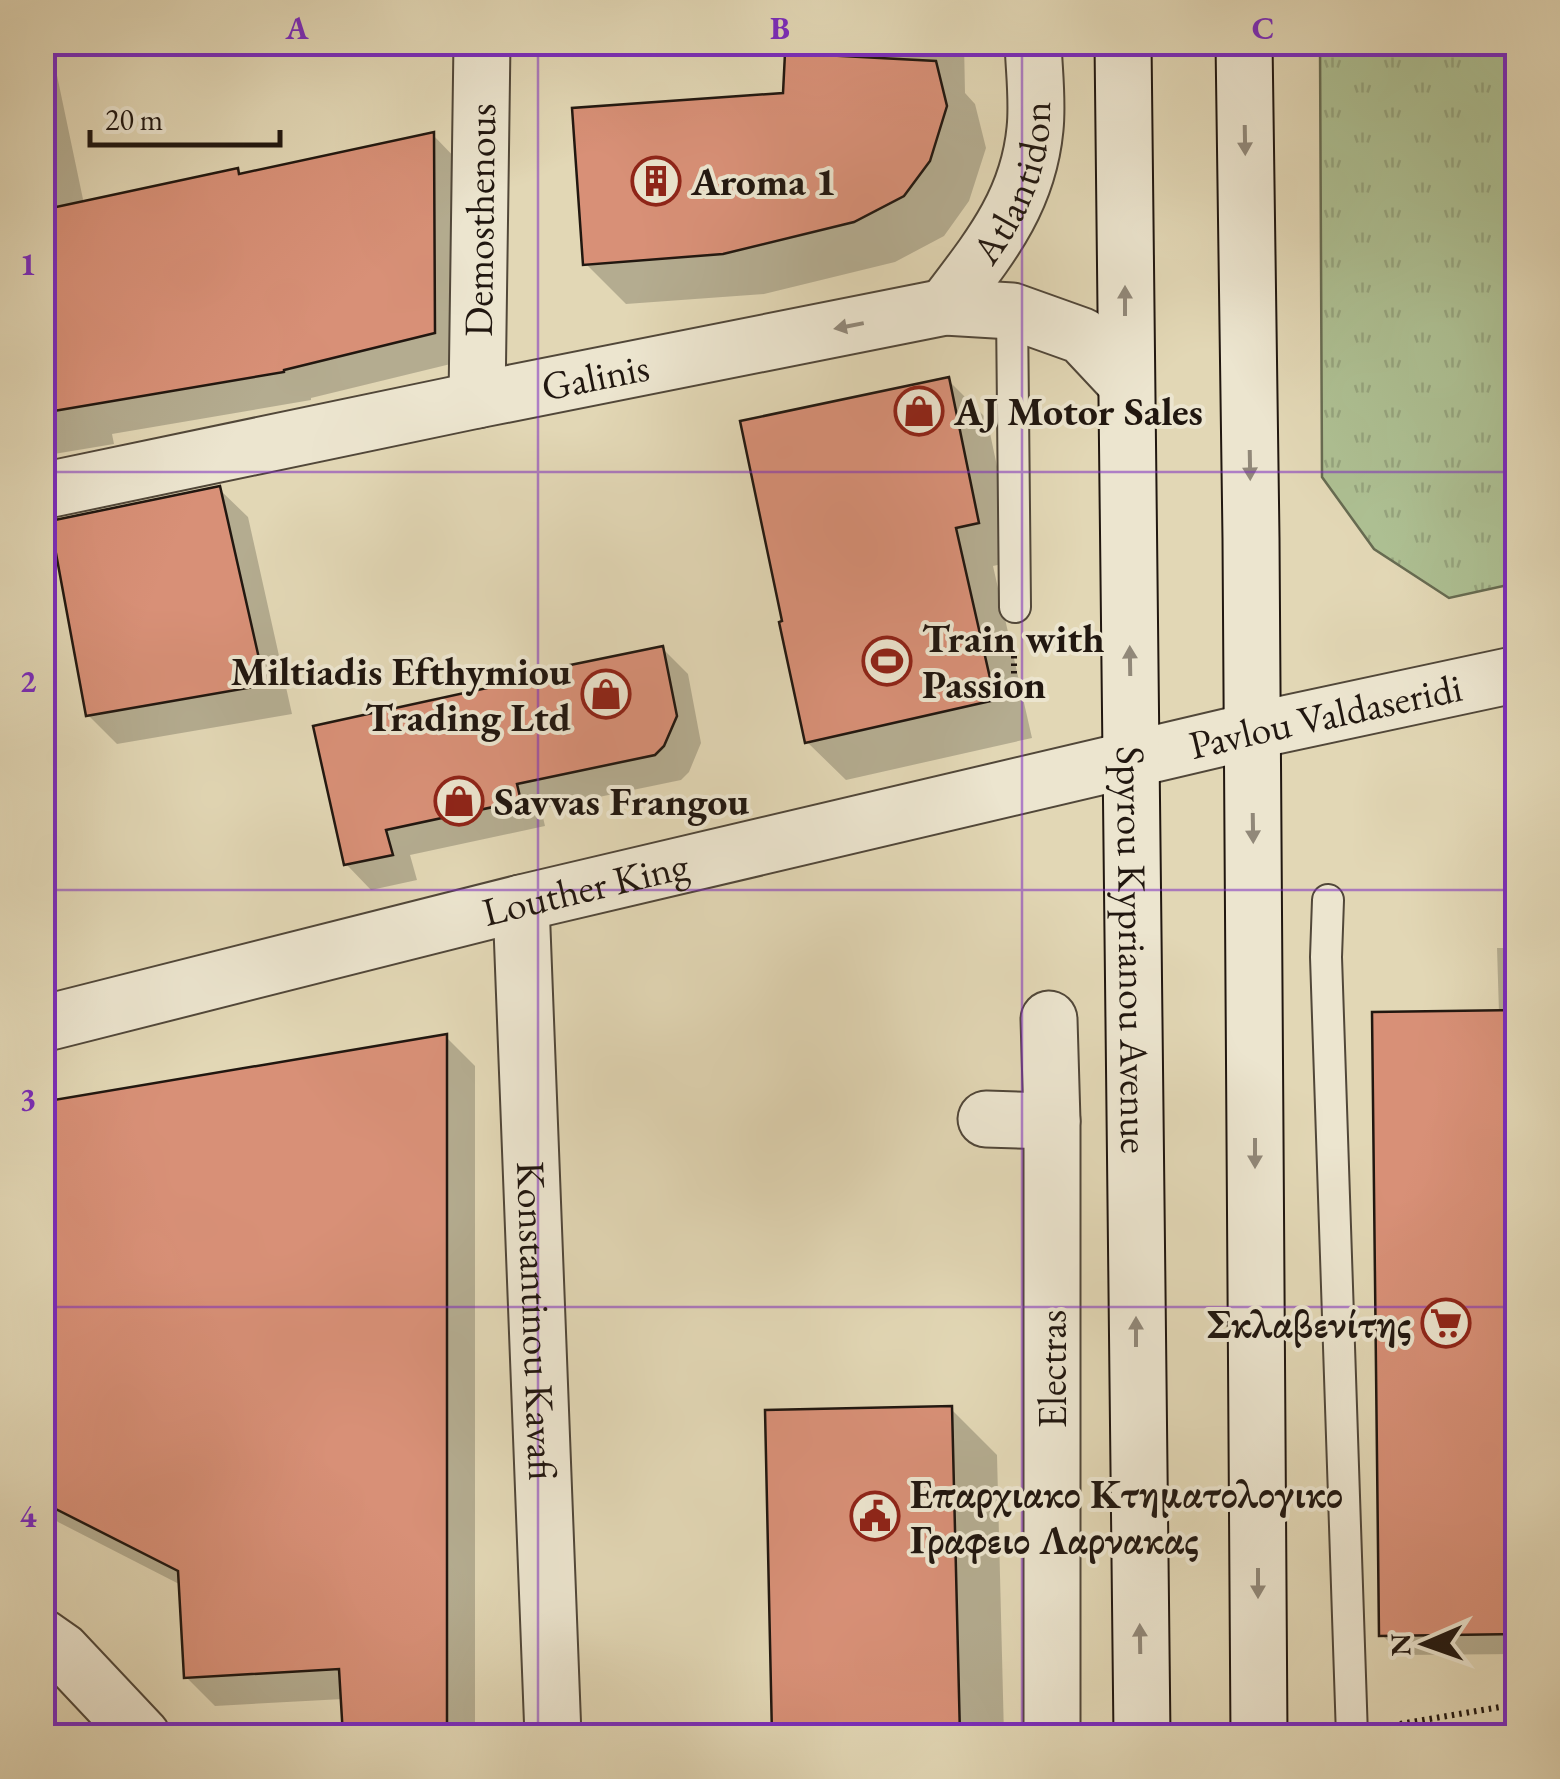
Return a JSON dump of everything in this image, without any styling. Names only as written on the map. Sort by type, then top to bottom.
[{"type":"street","name":"Demosthenous","points":[[476,400],[482,42]]},
{"type":"street","name":"Atlantidon","points":[[944,306],[1007,222],[1022,190],[1036,124],[1033,42]]},
{"type":"street","name":"Spyrou Kyprianou Avenue","points":[[1123,42],[1142,1736]]},
{"type":"street","points":[[1244,42],[1259,1736]]},
{"type":"street","name":"Galinis","points":[[42,490],[944,306],[1012,311],[1082,336],[1126,384]]},
{"type":"street","name":"Pavlou Valdaseridi","points":[[1132,758],[1518,674]]},
{"type":"street","name":"Louther King","points":[[42,1024],[522,902],[1132,758]]},
{"type":"street","name":"Konstantinou Kavafi","points":[[522,902],[554,1736]]},
{"type":"street","name":"Electras","points":[[1049,1019],[1052,1736]]},
{"type":"street","points":[[986,1119],[1052,1120]]},
{"type":"street","points":[[42,1638],[62,1652],[142,1736]]},
{"type":"lane","points":[[1012,311],[1015,607]]},
{"type":"lane","points":[[1328,900],[1326,957],[1352,1734]]},
{"type":"path","points":[[1352,1734],[1518,1704]]},
{"type":"green space","points":[[1320,43],[1517,43],[1517,583],[1449,598],[1374,549],[1322,477]]},
{"type":"building","points":[[785,53],[936,61],[947,106],[930,161],[904,196],[854,222],[723,254],[583,265],[572,108],[783,93]]},
{"type":"building","points":[[434,132],[435,333],[284,372],[42,413],[42,210],[238,168],[239,174]]},
{"type":"building","points":[[949,377],[979,523],[956,528],[995,700],[805,743],[740,421]]},
{"type":"building","points":[[220,486],[265,685],[86,716],[50,521]]},
{"type":"building","points":[[663,646],[677,716],[664,746],[655,755],[517,784],[521,801],[386,830],[393,855],[344,865],[313,726]]},
{"type":"building","name":"Σκλαβενίτης","points":[[1518,1010],[1518,1634],[1379,1636],[1372,1012]]},
{"type":"building","points":[[447,1034],[447,1736],[343,1736],[339,1669],[184,1678],[178,1571],[42,1502],[42,1102]]},
{"type":"building","points":[[952,1406],[960,1736],[772,1736],[765,1410]]},
{"type":"place","name":"Aroma 1","points":[[656,181]]},
{"type":"place","name":"AJ Motor Sales","points":[[919,411]]},
{"type":"place","name":"Train with Passion","points":[[887,661]]},
{"type":"place","name":"Miltiadis Efthymiou Trading Ltd","points":[[606,694]]},
{"type":"place","name":"Savvas Frangou","points":[[459,801]]},
{"type":"place","name":"Σκλαβενίτης","points":[[1446,1323]]},
{"type":"place","name":"Επαρχιακο Κτηματολογικο Γραφειο Λαρνακας","points":[[875,1516]]}]
